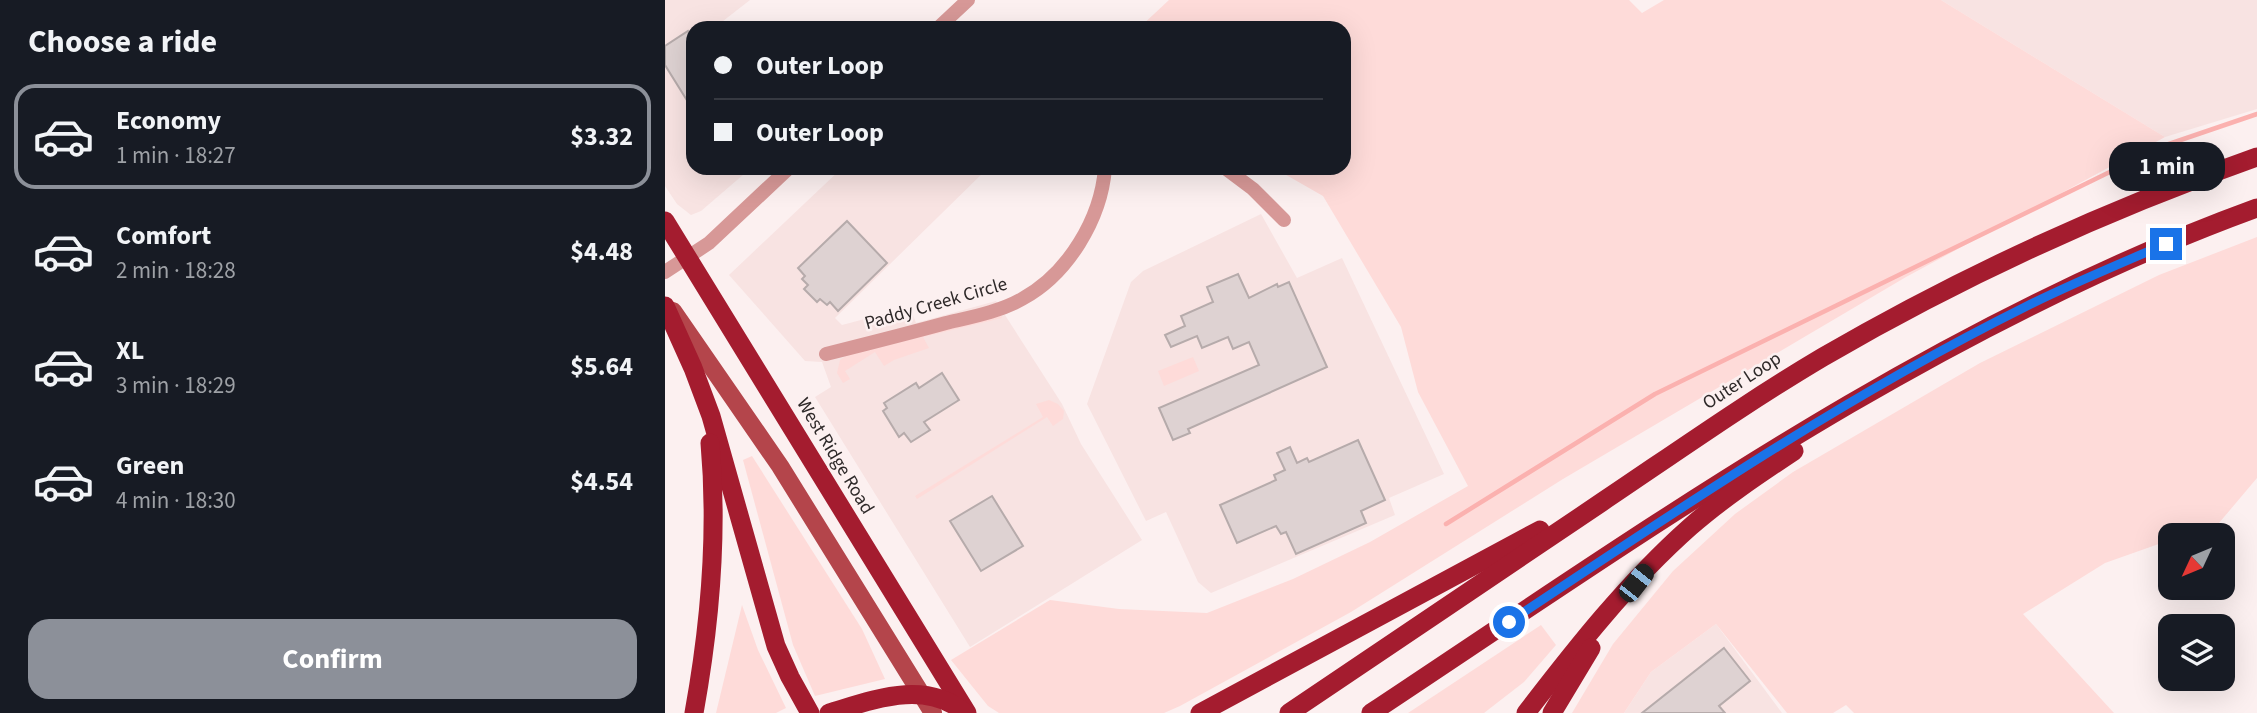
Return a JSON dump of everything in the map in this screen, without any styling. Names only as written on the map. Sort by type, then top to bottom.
[{"type":"highway","name":"Outer Loop","points":[[1289,713],[1792,376],[1959,283],[2027,250],[2132,204],[2257,157]]},
{"type":"highway","points":[[1371,713],[1737,471],[1934,355],[2074,284],[2257,208]]},
{"type":"highway","name":"West Ridge Road","points":[[665,221],[966,713]]},
{"type":"highway","points":[[665,306],[698,380],[716,435],[768,622],[786,669],[810,713]]},
{"type":"highway","points":[[1526,713],[1595,627],[1688,529],[1730,495],[1934,355]]},
{"type":"highway","points":[[694,713],[710,590],[712,509],[709,437],[698,380]]},
{"type":"highway","points":[[1200,713],[1657,465]]},
{"type":"highway","points":[[1552,713],[1606,625],[1647,570]]},
{"type":"highway","points":[[945,678],[975,713]]},
{"type":"highway","points":[[829,713],[885,697],[921,694],[947,701],[966,713]]},
{"type":"main road","points":[[665,299],[780,466],[933,713]]},
{"type":"street","points":[[946,21],[968,0]]},
{"type":"street","points":[[665,272],[708,244],[782,175]]},
{"type":"street","name":"Paddy Creek Circle","points":[[826,354],[991,312],[1026,298],[1057,270],[1083,238],[1093,219],[1102,192],[1104,175]]},
{"type":"street","points":[[1234,175],[1253,189],[1284,220]]},
{"type":"shaded area","points":[[665,0],[750,0],[723,21],[686,21],[686,175],[743,175],[701,211],[691,215],[677,204],[665,186]]},
{"type":"shaded area","points":[[1169,0],[1629,0],[1642,13],[1664,0],[1941,0],[2165,137],[1906,277],[1563,479],[1351,612],[1180,706],[1164,713],[999,713],[988,706],[951,660],[1050,600],[1119,609],[1207,613],[1293,579],[1370,542],[1468,486],[1418,392],[1401,327],[1323,196],[1286,175],[1351,175],[1351,21],[1146,21]]},
{"type":"shaded area","points":[[1941,0],[2257,0],[2257,109],[2165,137]]},
{"type":"shaded area","points":[[835,175],[981,175],[835,318],[842,325],[910,307],[916,323],[996,301],[1062,404],[1081,444],[1142,540],[970,647],[815,397],[831,387],[822,362],[805,361],[729,275]]},
{"type":"shaded area","points":[[1261,214],[1297,278],[1342,258],[1444,474],[1389,498],[1395,515],[1211,593],[1198,582],[1166,512],[1146,521],[1087,404],[1131,282],[1143,271]]},
{"type":"shaded area","points":[[2257,237],[2257,478],[2219,523],[2158,523],[2158,544],[2105,563],[2023,614],[2114,713],[1854,713],[1846,705],[1833,713],[1787,713],[1716,624],[1651,672],[1624,713],[1572,713],[1613,644],[1673,571],[1735,514],[1793,472],[1980,363],[2159,275]]},
{"type":"shaded area","points":[[1001,315],[1002,318],[923,337],[929,348],[884,366],[875,352],[845,371],[850,379],[843,383],[837,373],[840,360],[847,355]]},
{"type":"shaded area","points":[[1193,357],[1199,371],[1164,386],[1158,371]]},
{"type":"shaded area","points":[[1049,400],[1064,411],[1063,419],[1053,426],[1047,417],[917,499],[915,496],[1043,417],[1036,404]]},
{"type":"shaded area","points":[[752,456],[862,629],[885,679],[815,696],[793,645],[743,460]]},
{"type":"shaded area","points":[[742,605],[758,650],[786,708],[776,713],[716,713]]},
{"type":"shaded area","points":[[1716,624],[1782,713],[1624,713],[1651,672]]},
{"type":"shaded area","points":[[1541,625],[1556,645],[1524,682],[1484,713],[1408,713]]},
{"type":"building","points":[[686,32],[686,99],[665,65],[665,46]]},
{"type":"building","points":[[847,221],[887,263],[838,311],[830,302],[827,305],[820,299],[817,302],[804,289],[808,285],[802,279],[805,276],[798,268]]},
{"type":"building","points":[[1238,274],[1249,298],[1277,284],[1278,287],[1289,282],[1327,367],[1188,429],[1190,433],[1173,440],[1159,408],[1259,365],[1249,342],[1233,349],[1228,337],[1202,348],[1197,336],[1171,347],[1165,335],[1185,326],[1181,316],[1213,302],[1207,287]]},
{"type":"building","points":[[942,373],[959,400],[924,422],[930,430],[911,442],[904,433],[899,437],[883,411],[887,408],[884,403],[916,383],[919,388]]},
{"type":"building","points":[[1358,440],[1385,500],[1361,511],[1366,523],[1296,554],[1286,532],[1281,534],[1276,526],[1237,543],[1220,505],[1276,480],[1274,475],[1285,470],[1277,453],[1290,447],[1297,463],[1307,458],[1309,462]]},
{"type":"building","points":[[992,496],[1023,546],[981,571],[950,521]]},
{"type":"building","points":[[1724,648],[1750,681],[1719,706],[1725,713],[1642,713]]},
{"type":"waterway","points":[[1446,524],[1655,394],[2163,146],[2257,114]]},
{"type":"route","points":[[1509,622],[1737,471],[1890,380],[2026,306],[2166,244]]}]
